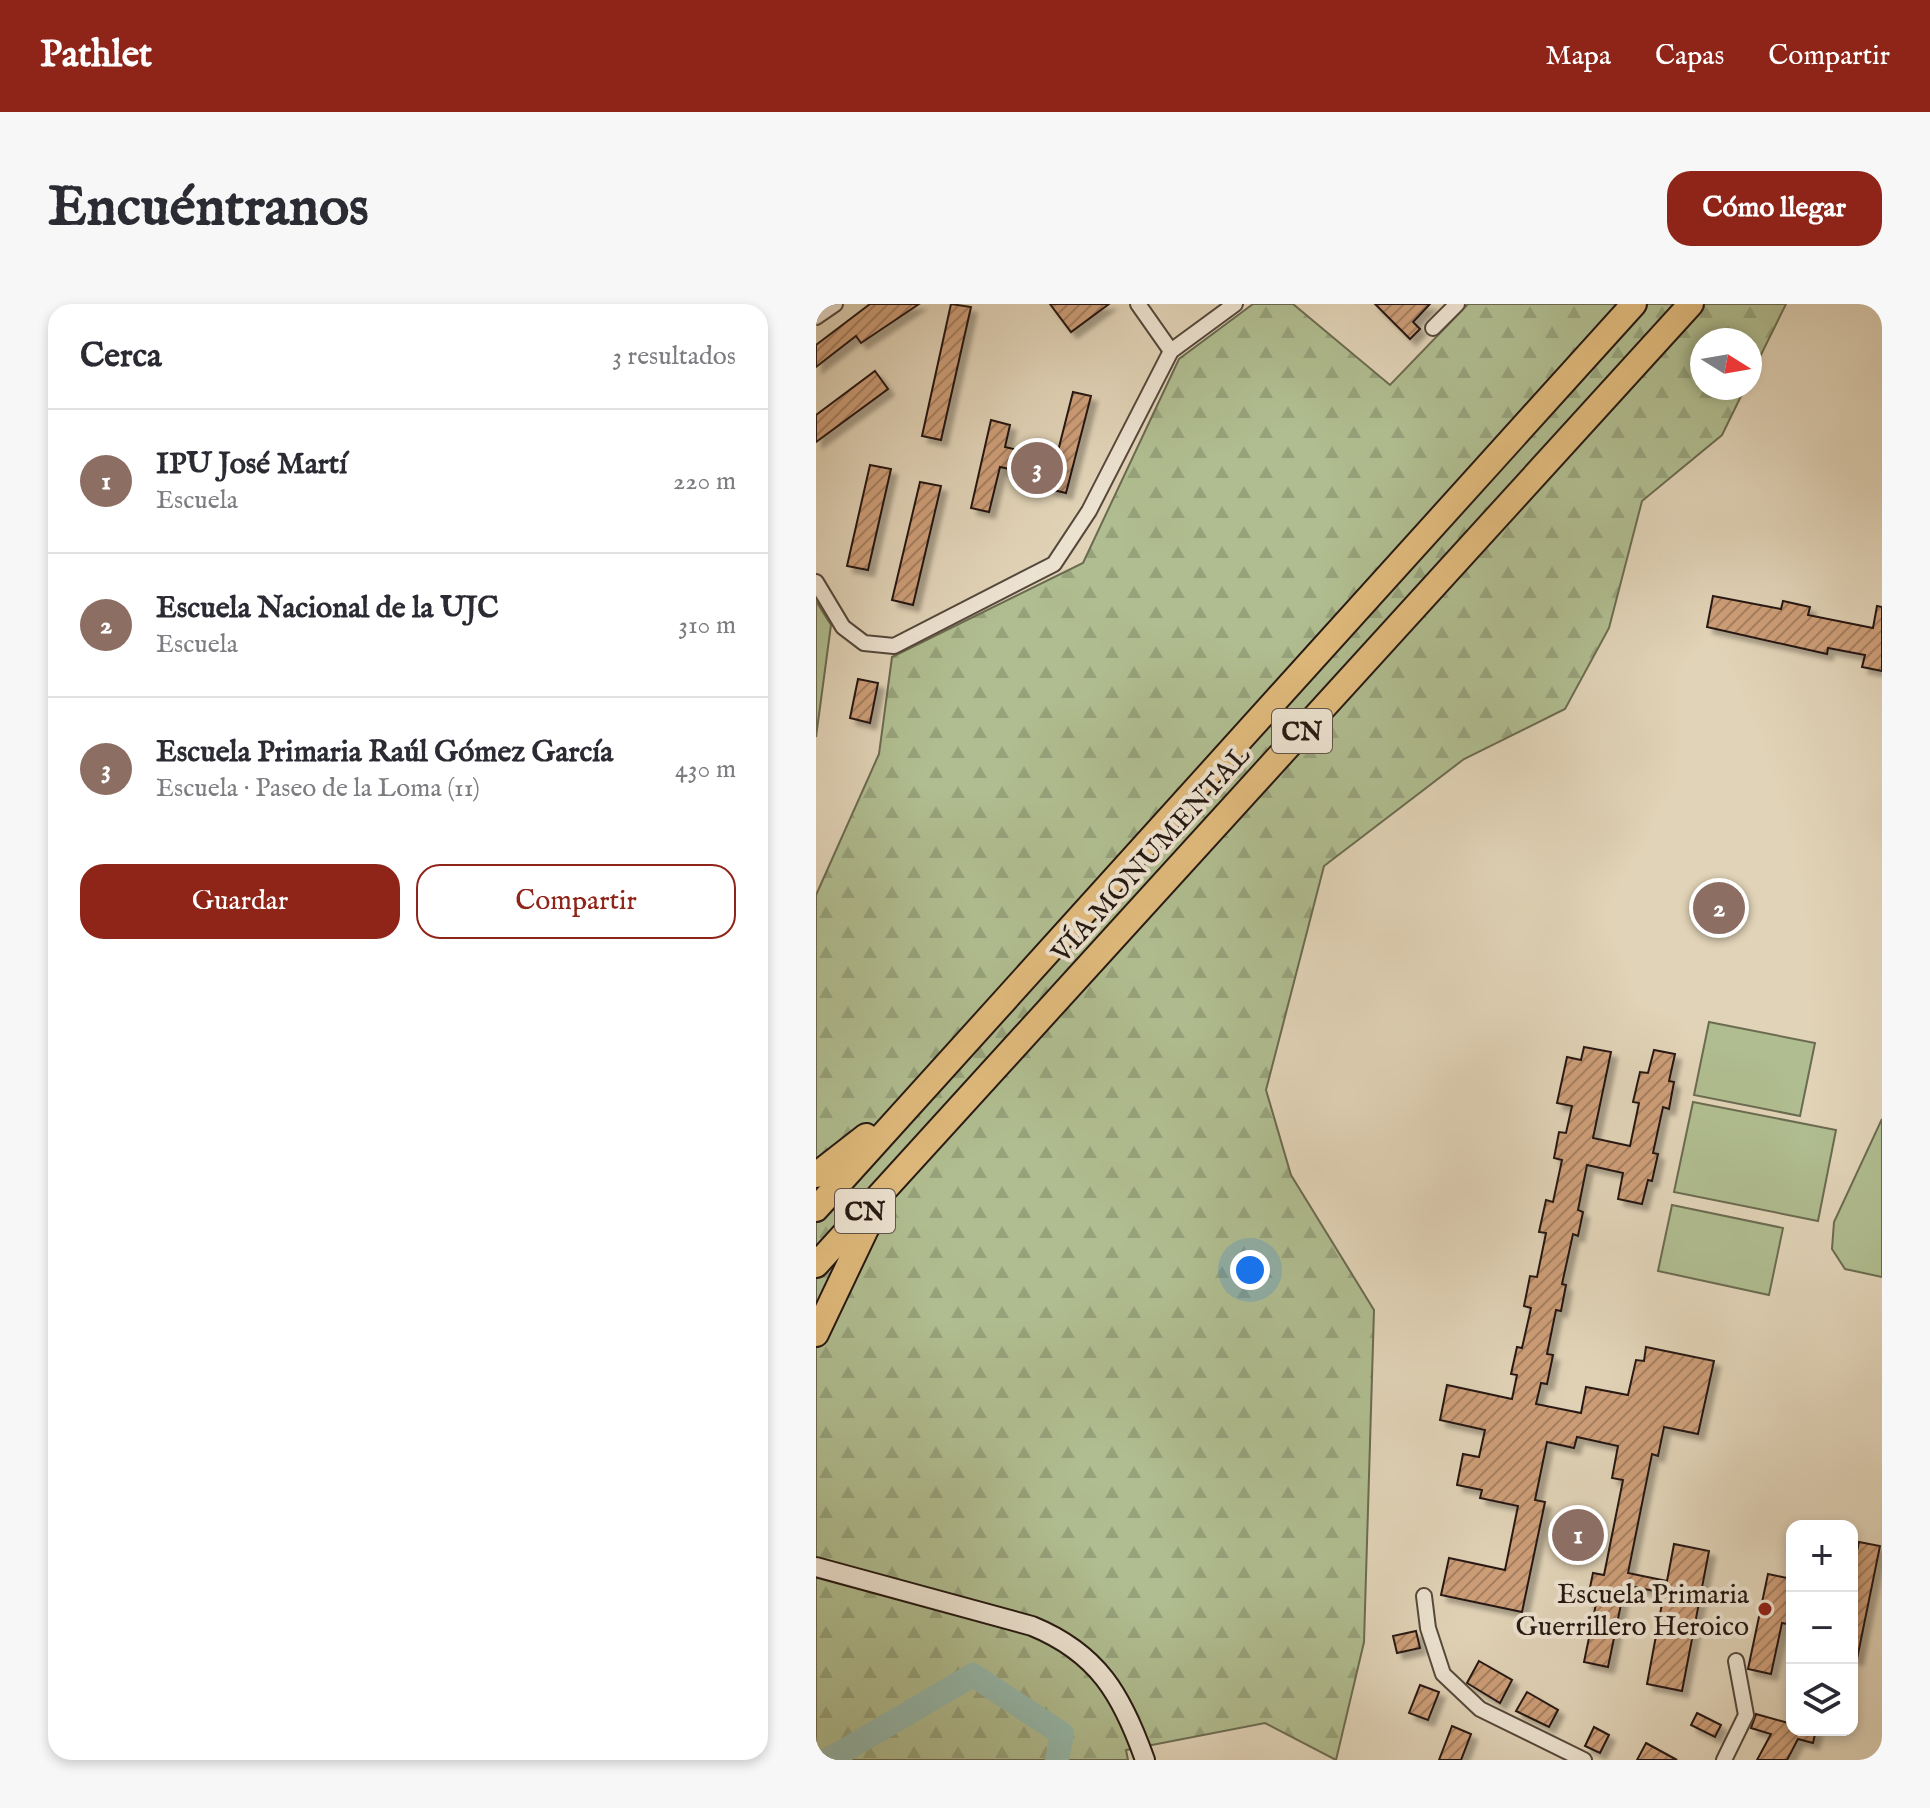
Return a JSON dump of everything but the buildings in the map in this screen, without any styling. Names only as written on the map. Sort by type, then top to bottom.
[{"type":"highway","name":"VÍA MONUMENTAL","points":[[816,1209],[1634,304]]},
{"type":"highway","name":"VÍA MONUMENTAL","points":[[816,1265],[1691,304]]},
{"type":"highway","points":[[816,1175],[924,1089]]},
{"type":"highway","points":[[816,1334],[866,1229],[913,1158]]},
{"type":"main road","points":[[819,1569],[1032,1626],[1055,1635],[1077,1649],[1103,1673],[1129,1718],[1145,1760]]},
{"type":"street","points":[[816,317],[835,304]]},
{"type":"street","points":[[1138,304],[1171,351]]},
{"type":"street","points":[[816,582],[843,627],[864,643],[894,646],[1054,564],[1089,511],[1171,351],[1235,304]]},
{"type":"street","points":[[1433,328],[1457,304]]},
{"type":"street","points":[[1424,1596],[1428,1628],[1443,1674],[1480,1709],[1584,1760]]},
{"type":"street","points":[[1724,1760],[1746,1715],[1736,1661]]},
{"type":"green space","points":[[1253,304],[1293,304],[1390,385],[1468,304],[1786,304],[1762,353],[1762,328],[1690,328],[1690,400],[1739,400],[1722,435],[1642,501],[1609,628],[1565,709],[1464,759],[1324,866],[1266,1090],[1291,1175],[1374,1310],[1364,1642],[1336,1760],[1265,1723],[1126,1750],[1128,1760],[816,1760],[816,895],[879,754],[892,657],[1083,563],[1179,359]]},
{"type":"green space","points":[[816,601],[831,625],[816,737]]},
{"type":"green space","points":[[1709,1022],[1815,1043],[1800,1116],[1694,1095]]},
{"type":"green space","points":[[1693,1102],[1836,1130],[1818,1221],[1674,1192]]},
{"type":"green space","points":[[1882,1119],[1882,1277],[1845,1269],[1832,1249],[1834,1222]]},
{"type":"green space","points":[[1672,1205],[1783,1228],[1769,1295],[1658,1271]]},
{"type":"waterway","points":[[828,1760],[973,1675],[1062,1734],[1057,1760]]},
{"type":"place","name":"Escuela Primaria Raúl Gómez García","points":[[1037,468]]},
{"type":"place","name":"Escuela Nacional de la UJC","points":[[1719,908]]},
{"type":"place","name":"IPU José Martí","points":[[1578,1535]]},
{"type":"place","name":"Escuela Primaria Guerrillero Heroico","points":[[1765,1609]]}]
